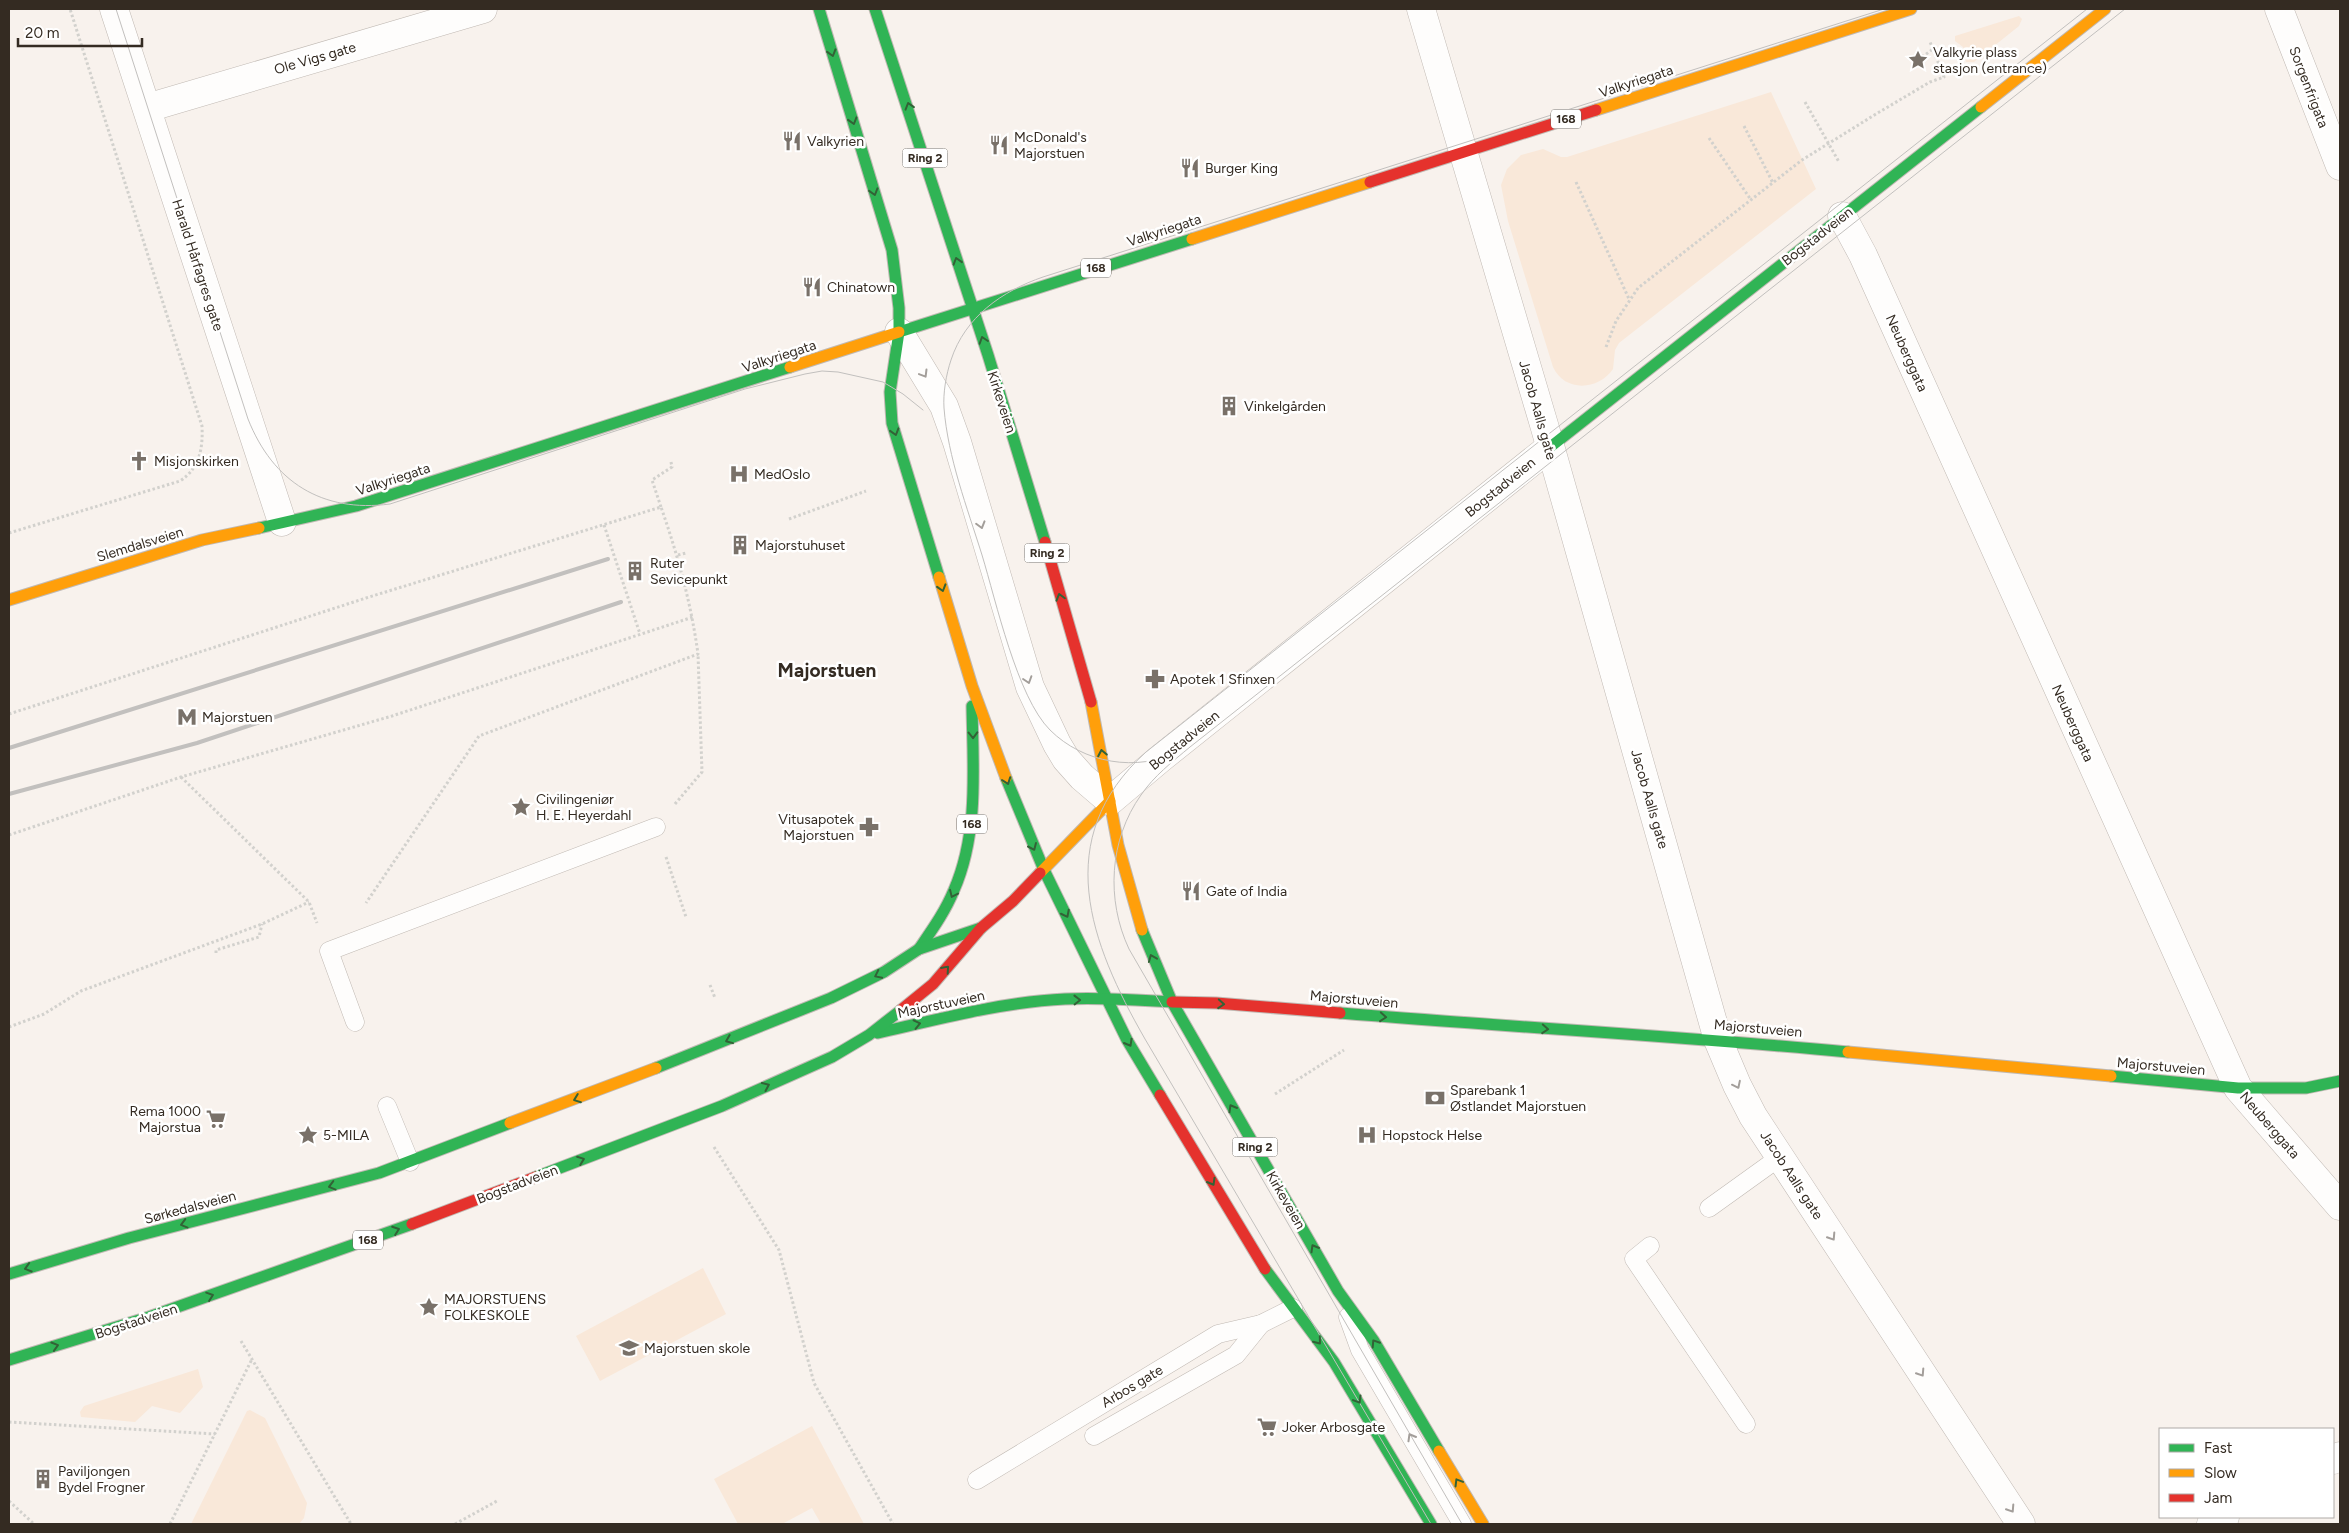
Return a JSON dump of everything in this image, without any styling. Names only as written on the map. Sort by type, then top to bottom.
[{"type":"main road","points":[[819,9],[892,250],[899,308],[899,332],[890,392],[892,423],[972,686],[1023,823],[1127,1040],[1256,1257],[1334,1362],[1431,1524]]},
{"type":"main road","name":"Kirkeveien","points":[[876,9],[904,88],[1010,426],[1090,698],[1101,747],[1118,846],[1140,927],[1172,1002],[1338,1291],[1374,1341],[1483,1524]]},
{"type":"main road","name":"Valkyriegata","points":[[282,522],[356,506],[1401,170],[1911,9]]},
{"type":"main road","name":"Bogstadveien","points":[[1549,448],[2105,9]]},
{"type":"main road","name":"Slemdalsveien","points":[[9,600],[202,540],[282,522]]},
{"type":"main road","name":"Bogstadveien","points":[[919,949],[943,915],[960,879],[968,850],[974,802],[972,686]]},
{"type":"main road","name":"Bogstadveien","points":[[9,1360],[149,1317],[399,1229],[722,1106],[832,1057],[869,1035],[932,984],[981,928],[1044,870],[1110,801]]},
{"type":"main road","name":"Bogstadveien","points":[[379,1173],[728,1041],[830,998],[884,972],[919,949],[981,928]]},
{"type":"main road","name":"Majorstuveien","points":[[869,1035],[969,1012],[1051,1000],[1108,999]]},
{"type":"main road","name":"168","points":[[1108,999],[1172,1002]]},
{"type":"main road","name":"Majorstuveien","points":[[1172,1002],[1216,1003],[1492,1026],[1718,1040],[2238,1088],[2306,1088],[2340,1081]]},
{"type":"main road","name":"Sørkedalsveien","points":[[9,1274],[128,1238],[379,1173]]},
{"type":"street","name":"Harald Hårfagres gate","points":[[114,9],[148,108],[282,522]]},
{"type":"street","name":"Ole Vigs gate","points":[[148,108],[483,9]]},
{"type":"street","name":"Jacob Aalls gate","points":[[1422,9],[1450,101],[1718,1040],[1749,1108],[2021,1524]]},
{"type":"street","name":"Sorgenfrigata","points":[[2278,9],[2340,166]]},
{"type":"street","name":"Neuberggata","points":[[1842,216],[1867,264],[2238,1088],[2340,1206]]},
{"type":"street","points":[[899,332],[944,406],[957,442],[1030,687],[1056,744],[1066,759],[1082,777],[1110,801]]},
{"type":"street","name":"Bogstadveien","points":[[1110,801],[1168,752],[1549,448]]},
{"type":"street","points":[[2211,1524],[2223,1518]]},
{"type":"lane","points":[[355,1022],[329,951],[656,827]]},
{"type":"lane","points":[[387,1106],[410,1162]]},
{"type":"lane","points":[[1709,1208],[1780,1157]]},
{"type":"lane","points":[[1650,1246],[1634,1259],[1746,1424]]},
{"type":"lane","points":[[1338,1291],[1360,1350],[1462,1524]]},
{"type":"lane","name":"Arbos gate","points":[[977,1480],[1218,1334],[1261,1324],[1293,1308]]},
{"type":"lane","points":[[1094,1436],[1236,1355],[1261,1324]]},
{"type":"path","points":[[9,533],[180,481],[194,469],[203,444],[202,426],[70,9]]},
{"type":"path","points":[[1606,347],[1616,321],[1638,288],[1802,160],[1930,82],[1944,77],[1930,42]]},
{"type":"path","points":[[1918,60],[1933,49]]},
{"type":"path","points":[[1805,102],[1839,162]]},
{"type":"path","points":[[1744,126],[1773,183]]},
{"type":"path","points":[[1709,138],[1751,200]]},
{"type":"path","points":[[1576,182],[1629,299]]},
{"type":"path","points":[[671,462],[672,467],[652,480],[678,555],[693,617],[698,654],[702,772],[656,827],[686,917]]},
{"type":"path","points":[[789,519],[866,492]]},
{"type":"path","points":[[9,714],[366,598],[662,507]]},
{"type":"path","points":[[604,525],[640,634]]},
{"type":"path","points":[[678,555],[686,553]]},
{"type":"path","points":[[9,835],[181,777],[392,716],[693,617]]},
{"type":"path","points":[[364,905],[480,736],[698,654]]},
{"type":"path","points":[[181,777],[309,902],[329,951]]},
{"type":"path","points":[[9,1028],[44,1014],[81,991],[262,924],[309,902]]},
{"type":"path","points":[[216,953],[216,950],[259,937],[262,924]]},
{"type":"path","points":[[710,985],[715,998]]},
{"type":"path","points":[[1274,1094],[1348,1048]]},
{"type":"path","points":[[712,1144],[779,1250],[814,1383],[893,1524]]},
{"type":"path","points":[[241,1341],[351,1524]]},
{"type":"path","points":[[170,1524],[252,1359]]},
{"type":"path","points":[[9,1422],[215,1434]]},
{"type":"path","points":[[9,1501],[34,1524]]},
{"type":"path","points":[[455,1524],[497,1501]]},
{"type":"shaded area","points":[[2019,16],[2022,19],[2019,26],[1974,62],[1966,62],[1963,47],[1955,41],[1955,36]]},
{"type":"shaded area","points":[[1771,92],[1816,189],[1619,343],[1615,350],[1613,369],[1607,376],[1599,381],[1582,386],[1565,381],[1553,367],[1508,221],[1501,185],[1507,169],[1521,155],[1543,149],[1561,157],[1567,157]]},
{"type":"shaded area","points":[[703,1268],[726,1314],[600,1381],[576,1336]]},
{"type":"shaded area","points":[[198,1369],[203,1387],[180,1413],[152,1406],[135,1422],[81,1417],[80,1412],[84,1406]]},
{"type":"shaded area","points":[[250,1410],[265,1418],[307,1503],[304,1518],[299,1524],[191,1524],[247,1411]]},
{"type":"shaded area","points":[[812,1426],[864,1524],[821,1524],[812,1508],[782,1524],[738,1524],[714,1479]]},
{"type":"tram line","points":[[116,9],[248,419],[258,441],[271,460],[286,476],[322,498],[365,506],[390,504],[745,389],[822,371],[838,372],[883,382],[903,394],[923,410]]},
{"type":"tram line","points":[[1179,751],[1163,758],[1146,762],[1128,763],[1094,757],[1063,741],[1050,730],[1038,715],[1027,695],[1001,622],[959,482],[946,427],[944,396],[949,366],[957,345],[975,319],[1000,298],[1043,277],[1884,9]]},
{"type":"tram line","points":[[1431,1524],[1125,1003],[1108,966],[1096,929],[1089,892],[1089,856],[1098,820],[1116,785],[1146,752],[2087,9]]},
{"type":"tram line","points":[[1462,1524],[1129,949],[1117,911],[1114,891],[1114,870],[1122,831],[1141,795],[1164,770],[1190,747],[2125,9]]},
{"type":"railway","points":[[9,748],[608,559]]},
{"type":"railway","points":[[9,794],[197,743],[621,602]]},
{"type":"traffic: fast","points":[[819,9],[892,250],[899,308],[899,332],[890,392],[892,423],[939,577]]},
{"type":"traffic: fast","points":[[875,9],[988,355],[1045,542]]},
{"type":"traffic: fast","points":[[1549,448],[1981,107]]},
{"type":"traffic: fast","points":[[899,332],[1192,239]]},
{"type":"traffic: fast","points":[[259,528],[356,506],[790,367]]},
{"type":"traffic: fast","points":[[919,949],[938,921],[954,890],[968,846],[973,800],[972,706]]},
{"type":"traffic: fast","points":[[1006,778],[1044,870],[1127,1040],[1160,1095]]},
{"type":"traffic: fast","points":[[656,1068],[831,998],[884,972],[919,949],[981,928]]},
{"type":"traffic: fast","points":[[1142,930],[1172,1002],[1338,1291],[1374,1341],[1439,1451]]},
{"type":"traffic: fast","points":[[878,1033],[971,1012],[1041,1001],[1092,998],[1172,1002]]},
{"type":"traffic: fast","points":[[536,1177],[722,1106],[832,1057],[869,1035],[901,1010]]},
{"type":"traffic: fast","points":[[1340,1013],[1848,1052]]},
{"type":"traffic: fast","points":[[2111,1076],[2238,1088],[2306,1088],[2340,1081]]},
{"type":"traffic: fast","points":[[9,1274],[129,1238],[379,1173],[510,1123]]},
{"type":"traffic: fast","points":[[9,1360],[149,1317],[412,1224]]},
{"type":"traffic: fast","points":[[1265,1269],[1334,1362],[1431,1524]]},
{"type":"traffic: slow","points":[[1596,110],[1911,9]]},
{"type":"traffic: slow","points":[[1981,107],[2105,9]]},
{"type":"traffic: slow","points":[[1192,239],[1370,182]]},
{"type":"traffic: slow","points":[[790,367],[899,332]]},
{"type":"traffic: slow","points":[[9,600],[202,540],[259,528]]},
{"type":"traffic: slow","points":[[939,577],[972,686],[1006,778]]},
{"type":"traffic: slow","points":[[1091,702],[1118,845],[1142,930]]},
{"type":"traffic: slow","points":[[1040,873],[1110,801]]},
{"type":"traffic: slow","points":[[1848,1052],[2111,1076]]},
{"type":"traffic: slow","points":[[510,1123],[656,1068]]},
{"type":"traffic: slow","points":[[1439,1451],[1483,1524]]},
{"type":"traffic: jam","points":[[1370,182],[1596,110]]},
{"type":"traffic: jam","points":[[1045,542],[1091,702]]},
{"type":"traffic: jam","points":[[901,1010],[933,984],[981,928],[1013,901],[1040,873]]},
{"type":"traffic: jam","points":[[1172,1002],[1216,1003],[1340,1013]]},
{"type":"traffic: jam","points":[[1160,1095],[1265,1269]]},
{"type":"traffic: jam","points":[[412,1224],[536,1177]]},
{"type":"place","name":"Valkyrie plass stasjon (entrance)","points":[[1918,60]]},
{"type":"place","name":"Valkyrien","points":[[792,141]]},
{"type":"place","name":"McDonald's Majorstuen","points":[[999,145]]},
{"type":"place","name":"Burger King","points":[[1190,168]]},
{"type":"place","name":"Chinatown","points":[[812,287]]},
{"type":"place","name":"Vinkelgården","points":[[1229,406]]},
{"type":"place","name":"Misjonskirken","points":[[139,461]]},
{"type":"place","name":"MedOslo","points":[[739,474]]},
{"type":"place","name":"Majorstuhuset","points":[[740,545]]},
{"type":"place","name":"Ruter Sevicepunkt","points":[[635,571]]},
{"type":"place","name":"Apotek 1 Sfinxen","points":[[1155,679]]},
{"type":"place","name":"Majorstuen","points":[[187,717]]},
{"type":"place","name":"Civilingeniør H. E. Heyerdahl","points":[[521,807]]},
{"type":"place","name":"Vitusapotek Majorstuen","points":[[869,827]]},
{"type":"place","name":"Gate of India","points":[[1191,891]]},
{"type":"place","name":"Sparebank 1 Østlandet Majorstuen","points":[[1435,1098]]},
{"type":"place","name":"Rema 1000 Majorstua","points":[[216,1119]]},
{"type":"place","name":"5-MILA","points":[[308,1135]]},
{"type":"place","name":"Hopstock Helse","points":[[1367,1135]]},
{"type":"place","name":"MAJORSTUENS FOLKESKOLE","points":[[429,1307]]},
{"type":"place","name":"Majorstuen skole","points":[[629,1348]]},
{"type":"place","name":"Joker Arbosgate","points":[[1267,1427]]},
{"type":"place","name":"Paviljongen Bydel Frogner","points":[[43,1479]]},
{"type":"district","name":"Majorstuen","points":[[827,670]]}]
